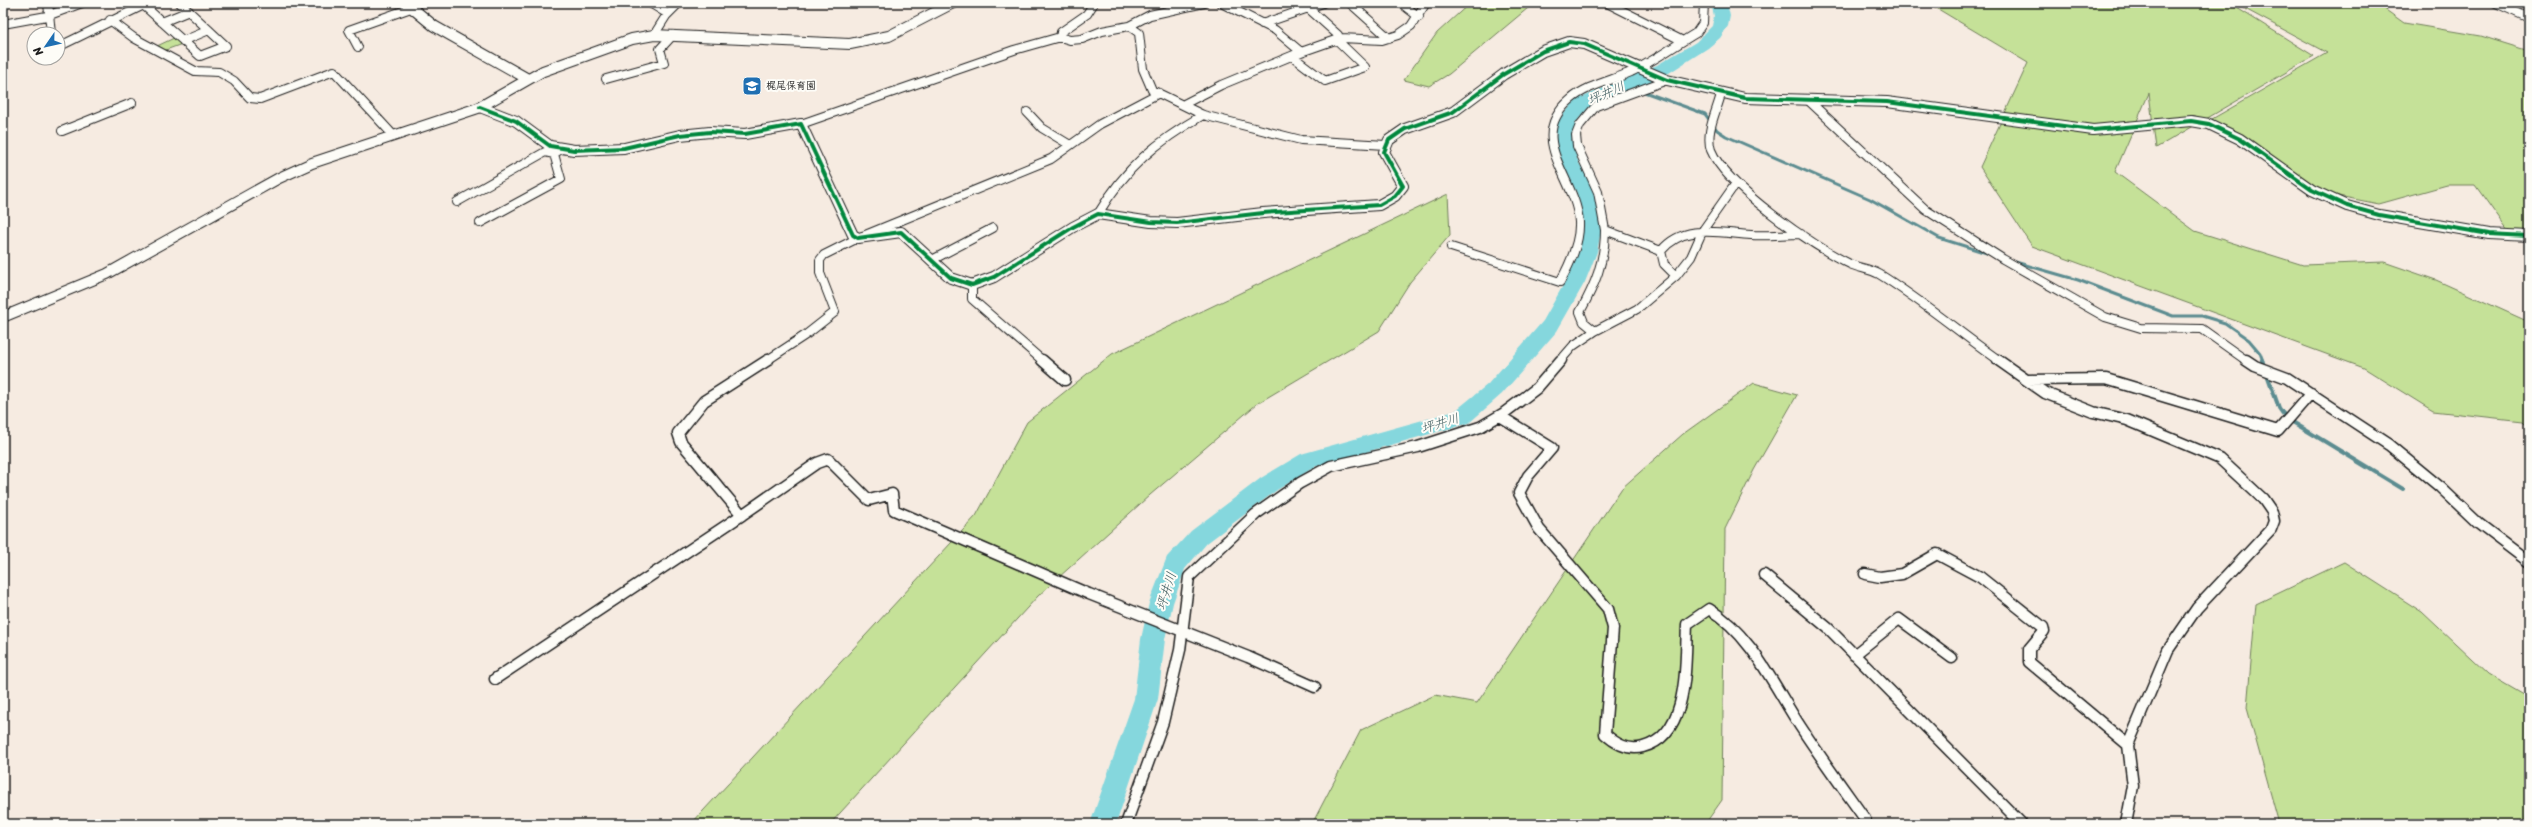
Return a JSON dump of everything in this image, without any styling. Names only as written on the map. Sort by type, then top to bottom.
[{"type":"street","points":[[48,3],[47,16],[49,26]]},
{"type":"street","points":[[3,24],[47,16],[82,3]]},
{"type":"street","points":[[66,43],[144,4],[182,41],[200,56],[226,46],[180,3]]},
{"type":"street","points":[[650,3],[668,14]]},
{"type":"street","points":[[654,35],[668,14],[679,3]]},
{"type":"street","points":[[3,317],[106,274],[294,171],[393,135],[480,107],[528,79],[583,55],[615,44],[654,35],[673,35],[850,44],[895,34],[953,3]]},
{"type":"street","points":[[1060,37],[1061,32],[1087,14],[1094,3]]},
{"type":"street","points":[[457,202],[545,152],[616,149],[680,135],[710,132],[745,134],[801,124],[1060,37],[1074,40],[1129,26],[1150,15],[1204,3]]},
{"type":"street","points":[[1221,3],[1275,30],[1301,52]]},
{"type":"street","points":[[1262,24],[1323,3]]},
{"type":"street","points":[[1350,3],[1389,38]]},
{"type":"street","points":[[1401,3],[1419,17]]},
{"type":"street","points":[[1184,104],[1221,85],[1338,38],[1389,38],[1411,28],[1419,17],[1426,3]]},
{"type":"street","points":[[1607,3],[1683,41]]},
{"type":"street","points":[[1451,247],[1560,282],[1574,258],[1579,222],[1575,200],[1553,155],[1550,136],[1552,124],[1559,112],[1579,93],[1639,69],[1702,27],[1705,18],[1704,3]]},
{"type":"street","points":[[2496,3],[2529,18]]},
{"type":"street","points":[[358,47],[349,30],[409,6],[454,40],[496,58],[528,79]]},
{"type":"street","points":[[1292,56],[1321,80],[1325,81],[1365,67],[1339,42],[1338,38],[1308,8]]},
{"type":"street","points":[[162,22],[189,11]]},
{"type":"street","points":[[110,20],[134,38],[196,72],[211,70],[224,75],[254,99],[334,71],[393,135]]},
{"type":"street","points":[[1129,26],[1139,33],[1143,69],[1152,90],[1184,104],[1203,115],[1301,140],[1386,145]]},
{"type":"street","points":[[182,41],[210,30]]},
{"type":"street","points":[[606,79],[664,63],[660,49],[673,35]]},
{"type":"street","points":[[1098,214],[1151,222],[1176,223],[1214,220],[1263,213],[1379,205],[1395,196],[1402,186],[1384,152],[1389,140],[1405,129],[1453,112],[1504,74],[1558,44],[1584,44],[1664,79],[1721,94],[1770,100],[1925,106],[2093,130],[2191,121],[2205,123],[2233,134],[2251,145],[2288,176],[2351,209],[2369,215],[2450,226],[2513,238],[2529,236]]},
{"type":"street","points":[[1594,331],[1584,322],[1580,312],[1602,264],[1606,251],[1605,230],[1598,192],[1577,146],[1576,135],[1580,125],[1596,106],[1664,79]]},
{"type":"street","points":[[742,515],[681,442],[678,433],[704,401],[806,334],[835,312],[820,273],[820,260],[824,255],[858,238],[1052,160],[1100,124],[1159,93]]},
{"type":"street","points":[[1721,94],[1709,133],[1711,150],[1724,172],[1801,234],[1849,264],[1878,274],[2045,393],[2093,412],[2127,420],[2220,459],[2263,499],[2272,512],[2274,522],[2271,529],[2198,608],[2168,650],[2128,745],[2133,786],[2126,824]]},
{"type":"street","points":[[1809,101],[1926,210],[2067,296],[2106,317],[2140,328],[2202,329],[2255,366],[2287,378],[2389,445],[2440,487],[2494,536],[2529,562]]},
{"type":"street","points":[[62,131],[132,103]]},
{"type":"street","points":[[480,107],[516,121],[530,129],[545,143],[558,151]]},
{"type":"street","points":[[1027,112],[1042,128],[1070,146]]},
{"type":"street","points":[[858,238],[901,232],[951,278],[972,285],[994,277],[1073,227],[1098,214],[1119,180],[1141,154],[1203,115]]},
{"type":"street","points":[[801,124],[848,228],[858,238]]},
{"type":"street","points":[[480,223],[561,179],[558,151]]},
{"type":"street","points":[[1126,824],[1163,722],[1180,650],[1188,577],[1256,514],[1300,482],[1331,466],[1452,438],[1500,416],[1537,388],[1573,346],[1594,331],[1637,309],[1676,276],[1691,257],[1703,230],[1736,183]]},
{"type":"street","points":[[932,260],[992,228]]},
{"type":"street","points":[[1605,230],[1662,251]]},
{"type":"street","points":[[1676,276],[1664,264],[1662,251],[1667,241],[1703,230],[1751,235],[1801,234]]},
{"type":"street","points":[[972,285],[972,299],[1065,380]]},
{"type":"street","points":[[2028,380],[2106,380],[2278,431],[2311,393]]},
{"type":"street","points":[[1500,416],[1552,448],[1528,476],[1519,493],[1539,529],[1608,609],[1613,628],[1605,734],[1618,746],[1629,748],[1651,748],[1668,736],[1677,720],[1687,624],[1709,610],[1724,618],[1744,640],[1801,728],[1865,818],[1863,824]]},
{"type":"street","points":[[495,679],[794,481],[817,463],[828,459],[868,500],[892,494],[894,510],[1150,619],[1315,687]]},
{"type":"street","points":[[1866,574],[1874,576],[1891,576],[1913,569],[1931,556],[1937,554],[1972,570],[2004,592],[2043,627],[2044,631],[2027,650],[2026,655],[2029,662],[2123,743],[2128,745]]},
{"type":"street","points":[[1764,575],[1828,628],[2022,824]]},
{"type":"street","points":[[1854,655],[1899,619],[1952,658]]},
{"type":"green space","points":[[1470,3],[1534,3],[1449,74],[1429,86],[1404,80],[1437,33]]},
{"type":"green space","points":[[1928,3],[2229,3],[2314,56],[2156,148],[2149,93],[2115,172],[2195,231],[2303,265],[2384,262],[2436,280],[2529,322],[2529,427],[2523,421],[2433,411],[2364,368],[2032,246],[1980,167],[2028,63]]},
{"type":"green space","points":[[2234,3],[2376,3],[2404,23],[2481,36],[2529,51],[2529,235],[2513,238],[2475,185],[2447,185],[2379,204],[2313,191],[2205,123],[2327,53]]},
{"type":"green space","points":[[174,38],[182,44],[163,51],[155,47]]},
{"type":"green space","points":[[1448,194],[1450,235],[1410,282],[1379,331],[1258,403],[1150,495],[1038,596],[830,824],[691,824],[976,516],[1027,422],[1112,354]]},
{"type":"green space","points":[[1754,383],[1797,395],[1754,470],[1725,529],[1722,800],[1705,824],[1312,824],[1361,730],[1435,695],[1477,703],[1622,488],[1683,434]]},
{"type":"green space","points":[[2344,562],[2422,612],[2488,674],[2529,698],[2529,824],[2279,824],[2247,708],[2256,604]]},
{"type":"waterway","name":"坪井川","points":[[1103,824],[1146,699],[1153,639],[1161,603],[1175,564],[1199,537],[1269,484],[1309,460],[1462,417],[1495,389],[1550,326],[1575,282],[1588,252],[1593,225],[1586,193],[1569,161],[1564,146],[1566,122],[1582,104],[1597,96],[1663,69],[1702,45],[1714,35],[1720,26],[1722,16],[1719,3]]},
{"type":"waterway","points":[[1625,85],[1705,114],[1717,130],[1726,136],[1870,199],[1939,238],[1993,255]]},
{"type":"waterway","points":[[2012,261],[2078,280],[2173,316],[2202,316],[2225,323],[2249,340],[2260,353],[2263,361]]},
{"type":"waterway","points":[[2262,360],[2279,408],[2286,418],[2403,489]]},
{"type":"cycle path","points":[[480,107],[516,121],[550,146],[574,150],[624,148],[680,135],[710,132],[745,134],[801,124],[853,235],[858,238],[901,232],[951,278],[972,285],[994,277],[1073,227],[1098,214],[1151,222],[1177,223],[1214,220],[1263,213],[1379,205],[1395,196],[1403,186],[1384,152],[1389,140],[1405,129],[1453,112],[1504,74],[1543,51],[1569,42],[1584,44],[1667,80],[1745,98],[1887,102],[2093,130],[2191,121],[2209,124],[2240,139],[2297,181],[2312,190],[2347,206],[2379,215],[2489,234],[2519,237],[2529,236]]},
{"type":"place","name":"梶尾保育園","points":[[752,86]]}]
